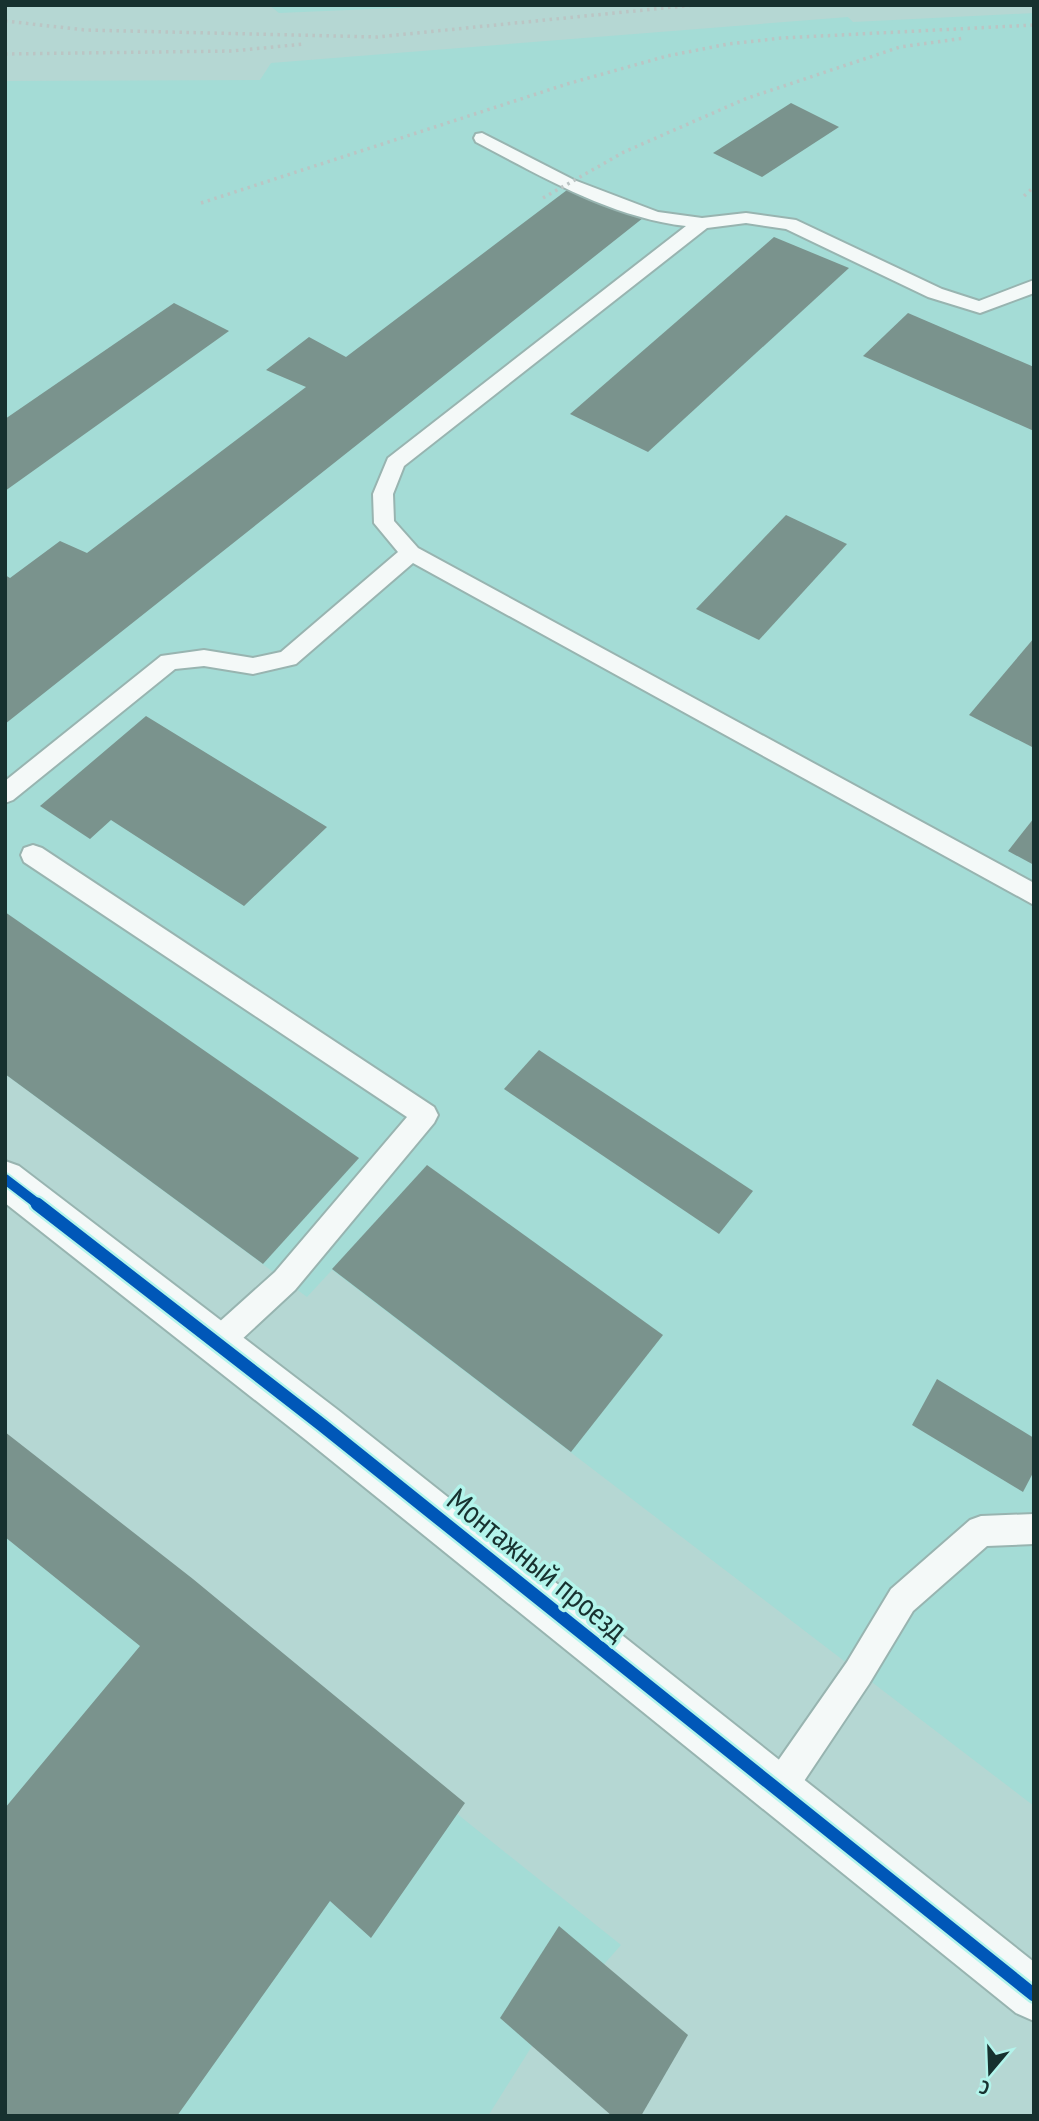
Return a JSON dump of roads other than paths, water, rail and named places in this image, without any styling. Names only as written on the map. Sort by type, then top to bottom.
[{"type":"street","name":"Монтажный проезд","points":[[5,1179],[217,1343],[1034,1995]]},
{"type":"lane","points":[[482,138],[568,184],[655,217],[702,223],[746,218],[790,224],[935,293],[980,307],[1034,286]]},
{"type":"lane","points":[[702,223],[395,463],[383,494],[384,523],[411,553],[1034,895]]},
{"type":"lane","points":[[5,794],[169,662],[204,658],[253,666],[288,658],[411,553]]},
{"type":"lane","points":[[33,855],[425,1115],[285,1280],[217,1343]]},
{"type":"lane","points":[[778,1790],[858,1673],[902,1600],[981,1531],[1034,1529]]},
{"type":"railway","points":[[5,21],[85,30],[377,37],[694,5]]},
{"type":"railway","points":[[201,203],[567,84],[667,56],[728,44],[782,38],[1034,25]]},
{"type":"railway","points":[[543,198],[624,152],[745,99],[900,47],[965,38]]},
{"type":"railway","points":[[5,54],[232,51],[304,44]]},
{"type":"railway","points":[[1024,196],[1034,187]]}]
